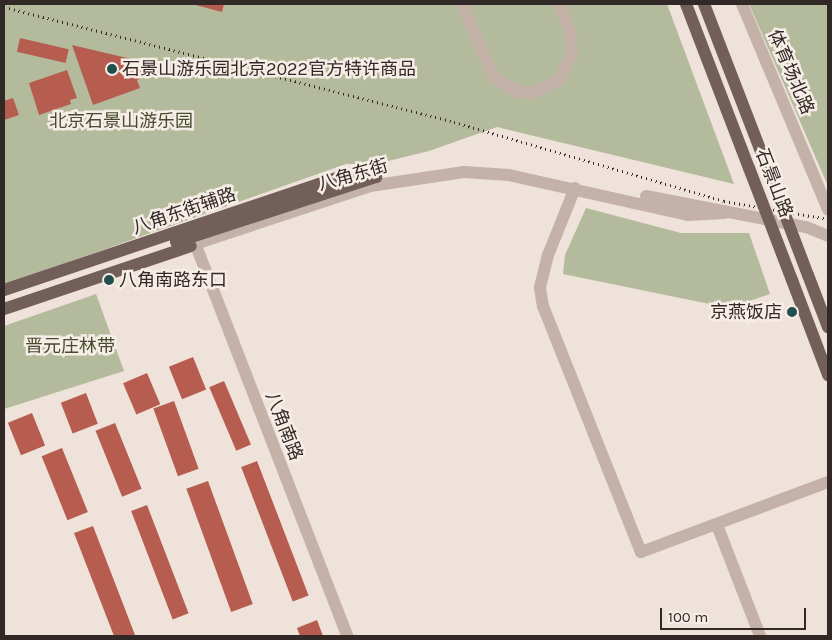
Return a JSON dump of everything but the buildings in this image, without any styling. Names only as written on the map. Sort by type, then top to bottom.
[{"type":"main road","name":"石景山路","points":[[686,4],[828,375]]},
{"type":"main road","name":"石景山路","points":[[704,4],[828,327]]},
{"type":"main road","name":"八角东街","points":[[4,300],[192,236],[376,177]]},
{"type":"main road","name":"八角东街","points":[[4,309],[192,236]]},
{"type":"main road","name":"八角东街辅路","points":[[4,290],[192,236]]},
{"type":"street","points":[[462,4],[491,74],[504,87],[532,93],[558,81],[572,55],[570,31],[559,4]]},
{"type":"street","name":"体育场北路","points":[[742,4],[828,210]]},
{"type":"street","name":"八角东街","points":[[376,177],[420,168],[506,166],[724,213],[806,227],[828,236]]},
{"type":"street","name":"八角东街","points":[[192,236],[406,178],[464,172],[509,174],[688,215],[724,213]]},
{"type":"street","points":[[575,188],[548,255],[540,288],[543,306],[641,552],[828,482]]},
{"type":"street","name":"八角南路","points":[[192,236],[347,636]]},
{"type":"street","points":[[717,525],[760,636]]},
{"type":"green space","name":"北京石景山游乐园","points":[[4,4],[667,4],[734,184],[497,127],[429,151],[376,164],[346,164],[4,285]]},
{"type":"green space","points":[[749,4],[828,4],[828,186]]},
{"type":"green space","points":[[586,208],[681,233],[749,233],[770,294],[729,308],[563,274],[565,255]]},
{"type":"green space","name":"晋元庄林带","points":[[96,294],[124,371],[4,409],[4,326]]},
{"type":"railway","points":[[4,7],[454,122],[724,201],[828,219]]},
{"type":"place","name":"石景山游乐园北京2022官方特许商品","points":[[112,69]]},
{"type":"place","name":"八角南路东口","points":[[109,280]]},
{"type":"place","name":"京燕饭店","points":[[792,312]]}]
